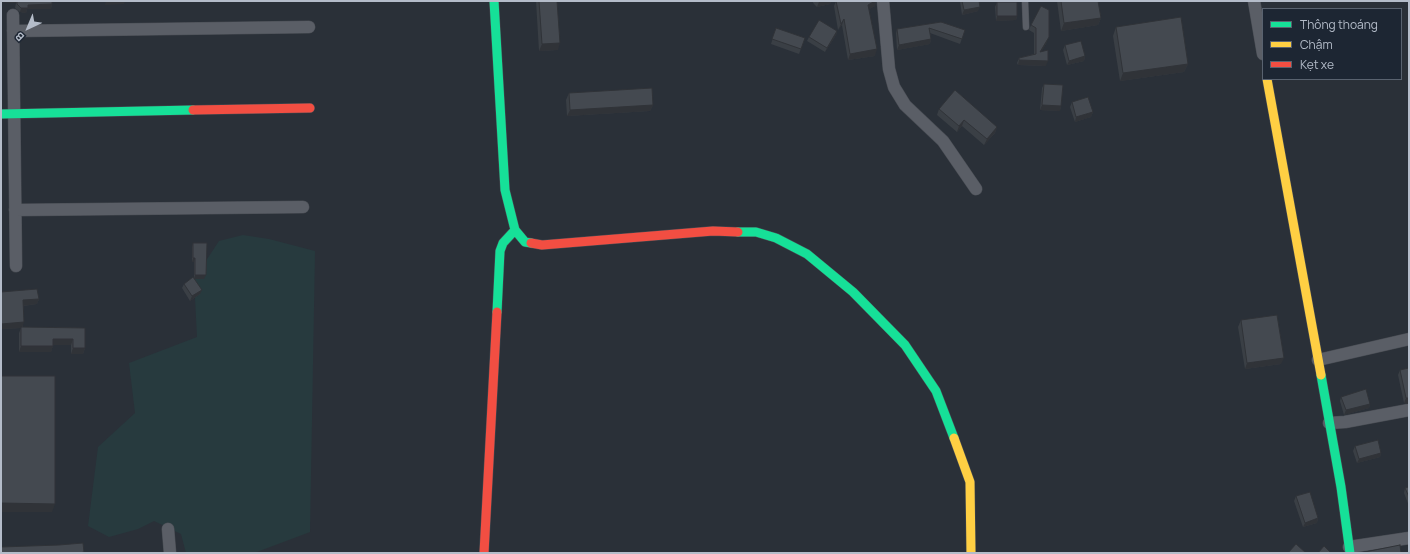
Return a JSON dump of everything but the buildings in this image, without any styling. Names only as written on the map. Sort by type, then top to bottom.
[{"type":"street","points":[[494,1],[505,190],[515,230],[525,242],[542,245],[713,231],[756,232],[776,238],[807,254],[853,292],[905,345],[936,391],[970,482],[971,553]]},
{"type":"street","points":[[883,1],[889,69],[894,87],[905,105],[943,141],[976,190]]},
{"type":"street","points":[[1254,1],[1262,48]]},
{"type":"street","points":[[13,15],[7,114],[15,210],[16,266]]},
{"type":"street","points":[[13,31],[309,27]]},
{"type":"street","points":[[1267,80],[1318,360],[1350,550],[1409,538]]},
{"type":"street","points":[[7,114],[310,108]]},
{"type":"street","points":[[15,210],[303,207]]},
{"type":"street","points":[[484,553],[500,251],[503,243],[515,230]]},
{"type":"street","points":[[1318,360],[1409,339]]},
{"type":"street","points":[[1329,423],[1345,422],[1409,410]]},
{"type":"street","points":[[168,528],[170,553]]},
{"type":"lane","points":[[1025,1],[1026,26]]},
{"type":"green space","points":[[243,235],[269,239],[315,251],[310,532],[254,553],[186,553],[181,534],[154,521],[138,529],[109,537],[88,526],[98,447],[135,413],[129,363],[197,337],[194,279],[219,241]]},
{"type":"traffic: fast","points":[[494,1],[505,190],[515,230],[525,242],[531,243]]},
{"type":"traffic: fast","points":[[1,114],[193,110]]},
{"type":"traffic: fast","points":[[497,312],[500,251],[503,243],[515,230]]},
{"type":"traffic: fast","points":[[738,232],[756,232],[776,238],[807,254],[853,292],[905,345],[936,391],[954,438]]},
{"type":"traffic: fast","points":[[1321,375],[1341,487],[1350,553]]},
{"type":"traffic: slow","points":[[1267,80],[1321,375]]},
{"type":"traffic: slow","points":[[954,438],[970,482],[971,553]]},
{"type":"traffic: jam","points":[[193,110],[310,108]]},
{"type":"traffic: jam","points":[[531,243],[542,245],[713,231],[738,232]]},
{"type":"traffic: jam","points":[[484,553],[497,312]]}]
